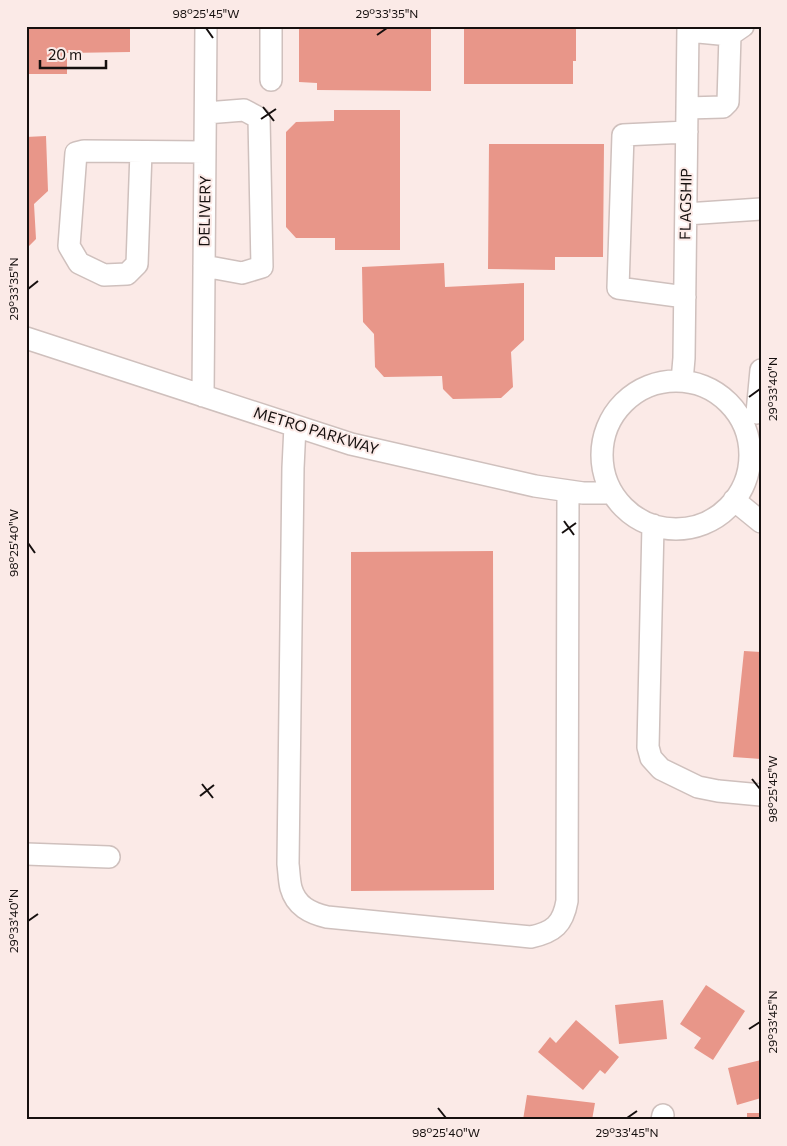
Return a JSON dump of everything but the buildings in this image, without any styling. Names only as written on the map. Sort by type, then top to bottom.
[{"type":"street","name":"DELIVERY","points":[[203,396],[206,26]]},
{"type":"street","points":[[271,26],[271,80]]},
{"type":"street","points":[[687,108],[724,107],[728,102],[736,31],[688,28]]},
{"type":"street","name":"FLAGSHIP","points":[[682,381],[684,358],[688,28]]},
{"type":"street","points":[[204,266],[242,273],[262,267],[259,118],[244,110],[206,113]]},
{"type":"street","points":[[685,296],[618,288],[623,135],[687,132]]},
{"type":"street","points":[[142,152],[137,264],[128,274],[104,275],[79,263],[69,246],[76,153],[84,151],[205,152]]},
{"type":"street","points":[[686,214],[761,209]]},
{"type":"street","name":"METRO PARKWAY","points":[[26,338],[351,444],[535,486],[583,493],[612,492]]},
{"type":"street","points":[[751,413],[703,386],[682,381],[659,383],[638,392],[620,406],[608,426],[602,448],[604,471],[612,492],[626,509],[644,522],[664,528],[686,528],[706,522],[725,511],[739,494],[756,454],[746,432],[751,413],[761,370]]},
{"type":"street","points":[[295,426],[288,864],[291,888],[297,901],[315,914],[327,917],[531,937],[548,932],[560,922],[565,912],[567,901],[568,491]]},
{"type":"street","points":[[734,500],[761,522]]},
{"type":"street","points":[[653,525],[648,747],[651,758],[661,768],[698,787],[761,795]]},
{"type":"street","points":[[26,854],[109,857]]}]
